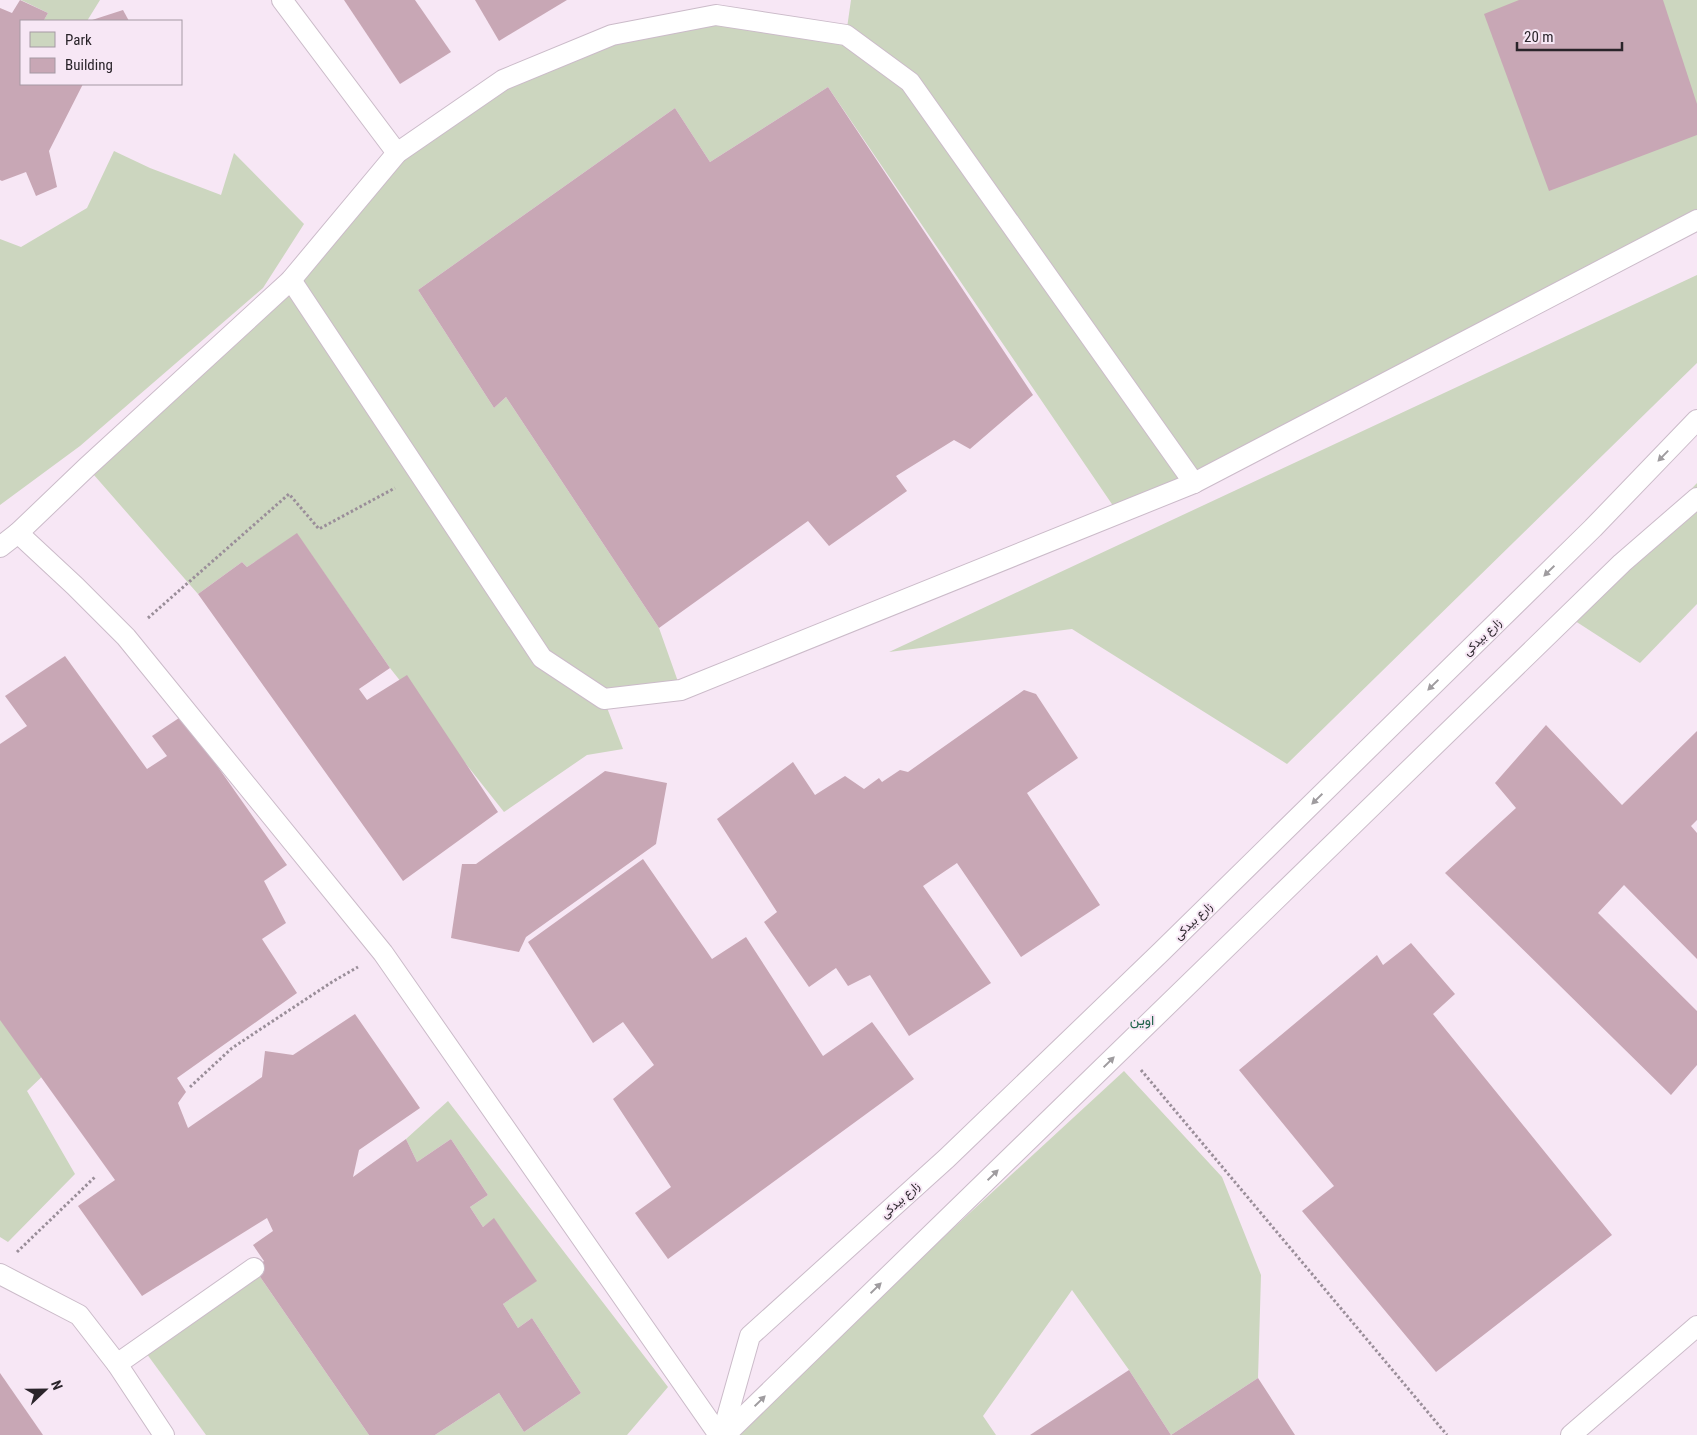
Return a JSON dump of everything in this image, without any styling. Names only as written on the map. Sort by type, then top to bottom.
[{"type":"lane","points":[[282,0],[397,153]]},
{"type":"lane","points":[[0,547],[18,533],[87,467],[291,280],[397,153],[503,80],[612,35],[716,15],[846,35],[910,82],[1194,483]]},
{"type":"lane","points":[[291,280],[542,658],[604,700],[681,690],[1194,483],[1697,220]]},
{"type":"lane","name":"زارع بیدکی","points":[[722,1435],[750,1336],[947,1158],[1172,941],[1593,528],[1697,420]]},
{"type":"lane","points":[[18,533],[126,637],[383,953],[722,1435],[1123,1049],[1622,563],[1697,498]]},
{"type":"lane","points":[[117,1364],[254,1268]]},
{"type":"lane","points":[[0,1274],[79,1315],[117,1364],[164,1435]]},
{"type":"lane","points":[[1571,1435],[1697,1326]]},
{"type":"path","points":[[126,637],[289,494],[319,530],[420,475]]},
{"type":"path","points":[[190,1087],[232,1048],[332,982]]},
{"type":"path","points":[[1123,1049],[1447,1435]]},
{"type":"path","points":[[14,1256],[96,1176]]},
{"type":"green space","points":[[21,0],[100,0],[88,20],[44,20],[48,13]]},
{"type":"green space","points":[[851,0],[1697,0],[1697,220],[1118,513],[828,87],[710,162],[675,108],[418,290],[494,408],[506,397],[659,628],[681,690],[604,700],[623,749],[587,755],[504,812],[390,668],[297,534],[247,567],[242,562],[198,594],[87,467],[291,280],[397,153],[503,80],[612,35],[716,15],[846,35]]},
{"type":"green space","points":[[114,151],[150,168],[221,195],[234,153],[304,224],[263,288],[80,446],[0,505],[0,239],[21,247],[87,208]]},
{"type":"green space","points":[[1697,275],[1697,363],[1287,764],[1072,629],[889,652]]},
{"type":"green space","points":[[1697,483],[1697,604],[1640,663],[1569,617]]},
{"type":"green space","points":[[0,1000],[50,1069],[27,1091],[75,1174],[8,1242],[0,1237]]},
{"type":"green space","points":[[1124,1071],[1222,1177],[1261,1275],[1258,1378],[1171,1435],[1129,1370],[1072,1290],[983,1416],[996,1435],[725,1435],[784,1384]]},
{"type":"green space","points":[[448,1101],[668,1387],[627,1435],[435,1435],[499,1393],[524,1432],[581,1393],[532,1318],[518,1328],[503,1304],[536,1281],[494,1219],[483,1227],[470,1207],[488,1195],[451,1139],[417,1162],[406,1139]]},
{"type":"green space","points":[[254,1268],[369,1435],[206,1435],[141,1346]]},
{"type":"building","points":[[20,0],[48,13],[44,20],[20,20],[20,85],[82,85],[49,151],[57,187],[36,196],[26,172],[2,181],[0,180],[0,8],[12,13]]},
{"type":"building","points":[[344,0],[415,0],[451,52],[400,84]]},
{"type":"building","points":[[475,0],[567,0],[499,41]]},
{"type":"building","points":[[1519,0],[1663,0],[1697,104],[1697,135],[1549,191],[1484,14]]},
{"type":"building","points":[[123,10],[128,20],[92,20]]},
{"type":"building","points":[[828,87],[1033,395],[970,449],[954,440],[896,476],[907,491],[829,546],[808,521],[659,628],[506,397],[494,408],[418,290],[675,108],[710,162]]},
{"type":"building","points":[[297,533],[390,668],[359,689],[367,700],[407,675],[498,812],[403,881],[198,594],[242,562],[247,567]]},
{"type":"building","points":[[65,656],[147,769],[167,756],[152,736],[182,716],[287,865],[264,881],[286,923],[262,939],[297,993],[177,1078],[186,1092],[178,1103],[188,1128],[262,1077],[265,1051],[293,1055],[355,1014],[420,1108],[359,1150],[353,1177],[406,1139],[417,1162],[451,1139],[488,1195],[470,1207],[483,1227],[494,1218],[537,1281],[503,1304],[518,1328],[532,1318],[581,1393],[524,1432],[499,1393],[435,1435],[369,1435],[254,1268],[264,1261],[253,1245],[273,1231],[267,1218],[142,1296],[78,1206],[115,1180],[0,1020],[0,744],[27,726],[5,696]]},
{"type":"building","points":[[1024,690],[1036,694],[1078,758],[1027,793],[1100,905],[1021,957],[957,863],[923,886],[991,983],[909,1036],[870,975],[848,986],[836,968],[809,987],[764,922],[777,912],[717,819],[793,762],[815,795],[845,776],[864,789],[879,778],[882,782],[900,770],[908,772]]},
{"type":"building","points":[[1546,725],[1622,805],[1697,731],[1697,820],[1691,826],[1697,833],[1697,959],[1624,885],[1598,913],[1697,1011],[1697,1065],[1671,1095],[1445,873],[1516,808],[1495,783]]},
{"type":"building","points":[[605,771],[667,783],[656,844],[526,937],[519,952],[451,938],[462,864],[476,864]]},
{"type":"building","points":[[643,859],[712,959],[746,937],[823,1056],[872,1022],[914,1079],[668,1259],[635,1213],[671,1187],[613,1099],[654,1065],[623,1022],[593,1043],[528,942]]},
{"type":"building","points":[[1411,943],[1455,994],[1433,1014],[1612,1235],[1436,1372],[1302,1211],[1334,1186],[1239,1070],[1377,955],[1383,965]]},
{"type":"building","points":[[1129,1370],[1171,1435],[1030,1435]]},
{"type":"building","points":[[0,1373],[43,1435],[0,1435]]},
{"type":"building","points":[[1258,1378],[1295,1435],[1171,1435]]},
{"type":"district","name":"اوین","points":[[1142,1020]]}]
